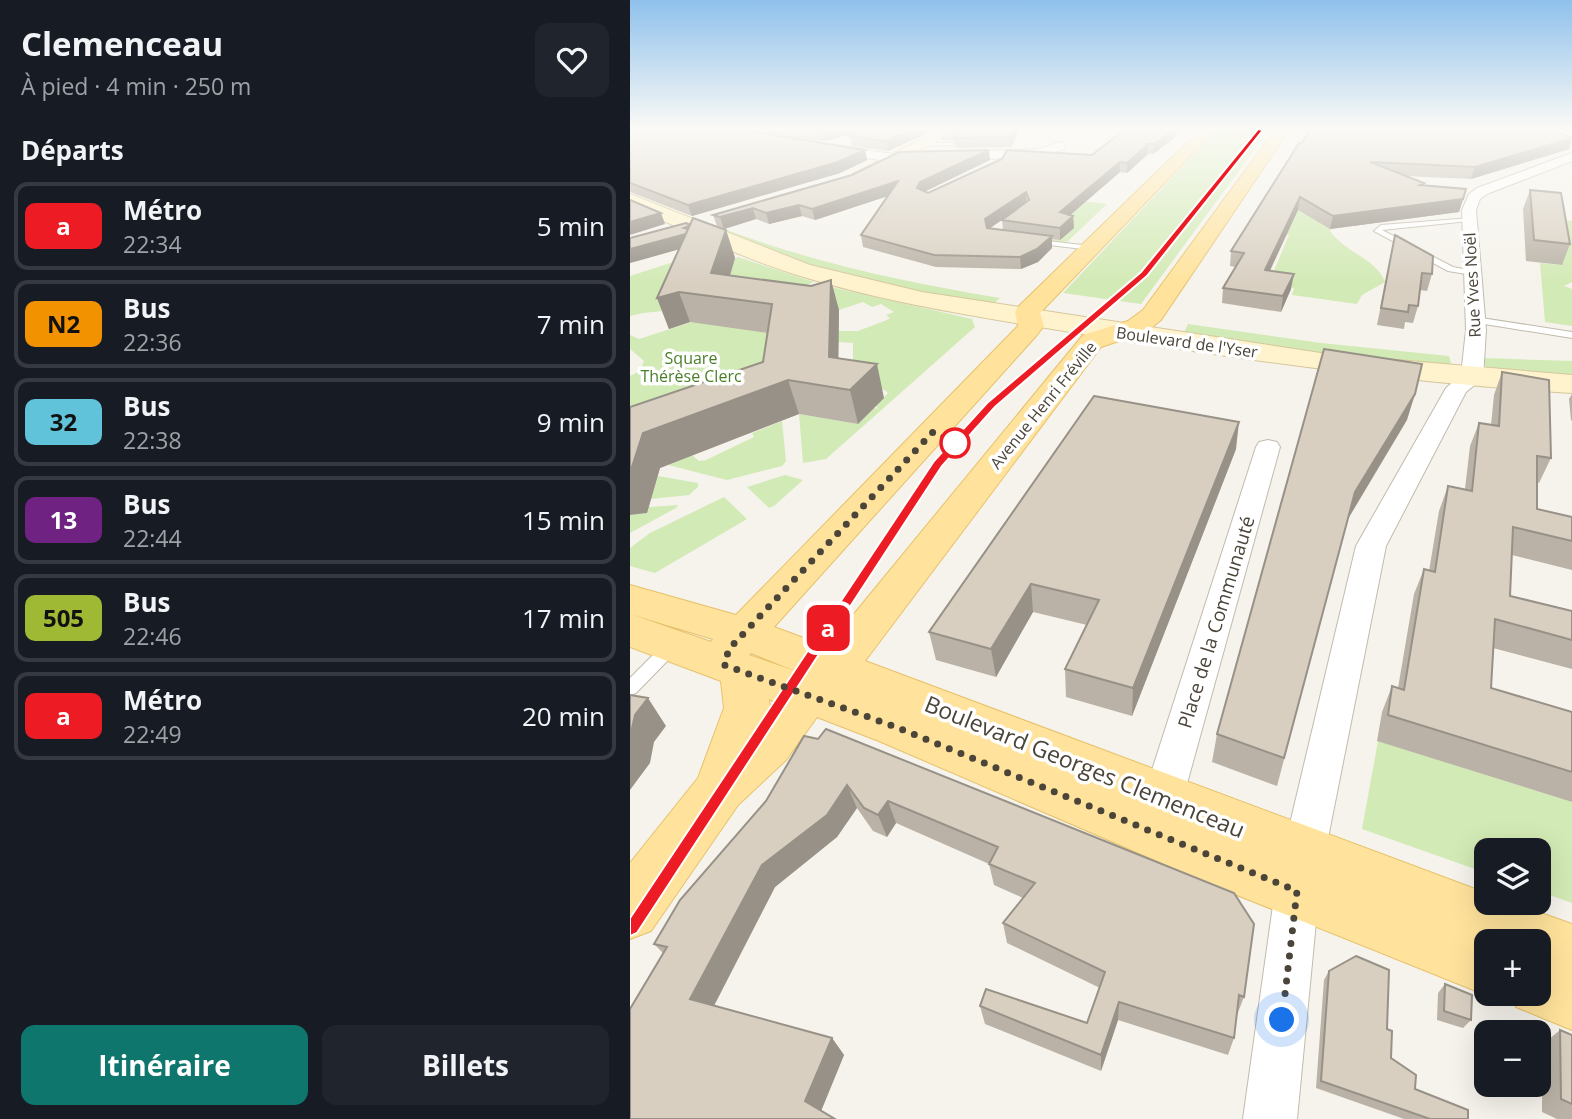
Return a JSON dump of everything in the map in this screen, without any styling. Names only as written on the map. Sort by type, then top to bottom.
[{"type":"main road","points":[[631,182],[650,188]]},
{"type":"main road","points":[[630,910],[720,789],[747,708],[737,656],[1027,331],[1031,326],[1033,308],[1156,182]]},
{"type":"main road","points":[[1136,324],[1243,182]]},
{"type":"main road","name":"Boulevard de l'Yser","points":[[630,199],[690,226],[827,277],[1136,324],[1473,366],[1552,357]]},
{"type":"main road","points":[[664,234],[723,216]]},
{"type":"main road","name":"Boulevard de l'Yser","points":[[821,254],[1033,308],[1136,324],[1322,340],[1572,384]]},
{"type":"main road","name":"Avenue Henri Fréville","points":[[720,789],[769,745],[819,682],[851,648],[1092,341],[1136,324]]},
{"type":"main road","name":"Boulevard Georges Clemenceau","points":[[630,599],[737,656]]},
{"type":"main road","name":"Boulevard Georges Clemenceau","points":[[630,630],[672,646],[737,656],[1163,798],[1301,872],[1474,958]]},
{"type":"main road","name":"Boulevard Georges Clemenceau","points":[[819,682],[896,727],[1301,872],[1494,929]]},
{"type":"main road","name":"Boulevard Georges Clemenceau","points":[[1551,947],[1572,954]]},
{"type":"main road","points":[[1551,990],[1572,998]]},
{"type":"street","name":"Rue Yves Noël","points":[[1473,366],[1475,320],[1469,219],[1474,197],[1505,182]]},
{"type":"street","points":[[1270,1119],[1301,872],[1371,546],[1457,388],[1473,366]]},
{"type":"street","name":"Place de la Communauté","points":[[1163,798],[1268,447]]},
{"type":"lane","points":[[1469,219],[1381,227],[1378,231],[1451,269],[1472,273]]},
{"type":"lane","points":[[1018,239],[1091,248]]},
{"type":"lane","points":[[1475,320],[1572,335]]},
{"type":"lane","points":[[630,688],[672,646]]},
{"type":"green space","points":[[1168,182],[1231,182],[1141,304],[1063,293]]},
{"type":"green space","points":[[1045,197],[1107,204],[1066,243],[1047,241]]},
{"type":"green space","points":[[1262,207],[1340,211],[1330,231],[1345,246],[1375,267],[1385,282],[1362,295],[1357,304],[1292,295],[1294,288],[1280,285],[1273,273],[1289,235],[1249,229]]},
{"type":"green space","points":[[1551,219],[1572,221],[1572,282],[1564,286],[1572,289],[1572,326],[1545,322],[1540,263],[1561,265]]},
{"type":"green space","points":[[719,227],[788,251],[858,270],[1000,298],[990,307],[792,262],[710,230]]},
{"type":"green space","points":[[698,254],[677,308],[630,316],[630,276]]},
{"type":"green space","points":[[738,257],[814,282],[802,287],[722,302],[723,265]]},
{"type":"green space","points":[[822,285],[972,319],[975,327],[826,459],[803,463],[799,414],[858,424],[874,408],[878,409],[876,406],[888,393],[864,386],[853,369],[853,343],[838,342],[838,331],[858,331],[887,320],[890,318],[886,315],[894,312],[881,304],[872,307],[863,302],[815,318]]},
{"type":"green space","name":"Square Thérèse Clerc","points":[[695,321],[790,337],[786,364],[630,443],[630,376],[640,371],[644,361],[630,349],[630,335],[639,339]]},
{"type":"green space","points":[[1188,324],[1321,343],[1449,356],[1453,371],[1181,339]]},
{"type":"green space","points":[[1483,358],[1572,361],[1572,377],[1487,372]]},
{"type":"green space","points":[[782,421],[786,461],[782,466],[727,480],[668,465],[692,455],[699,461],[706,460],[754,437],[752,433]]},
{"type":"green space","points":[[785,475],[803,480],[769,508],[747,487]]},
{"type":"green space","points":[[658,476],[698,483],[698,487],[689,495],[651,499]]},
{"type":"green space","points":[[724,497],[747,519],[655,573],[630,566],[630,548],[650,533]]},
{"type":"green space","points":[[678,505],[630,533],[630,515],[647,513],[649,507]]},
{"type":"green space","points":[[1378,741],[1572,802],[1572,903],[1551,896],[1551,838],[1474,838],[1474,869],[1362,829]]},
{"type":"building","points":[[630,182],[767,182],[688,205]]},
{"type":"building","points":[[827,182],[894,182],[812,209],[799,205],[766,213],[753,208],[720,217],[713,215]]},
{"type":"building","points":[[897,182],[920,182],[917,188],[928,193],[951,182],[1096,182],[1060,212],[1073,216],[1060,228],[1002,220],[1029,200],[1026,192],[985,219],[987,228],[1052,236],[1037,249],[1020,257],[934,255],[861,235]]},
{"type":"building","points":[[1274,182],[1422,182],[1424,183],[1420,185],[1466,189],[1463,199],[1333,216],[1300,197],[1265,270],[1294,274],[1283,296],[1223,288],[1244,253],[1231,251]]},
{"type":"building","points":[[1530,190],[1561,193],[1570,244],[1534,240]]},
{"type":"building","points":[[630,200],[661,213],[630,222]]},
{"type":"building","points":[[693,218],[726,230],[711,273],[811,286],[831,280],[829,357],[877,364],[850,390],[788,380],[643,433],[630,473],[630,407],[763,362],[772,304],[679,292],[657,298]]},
{"type":"building","points":[[686,223],[690,225],[684,228],[688,229],[686,234],[630,249],[630,238]]},
{"type":"building","points":[[1395,235],[1433,256],[1432,274],[1422,273],[1418,306],[1409,305],[1408,312],[1381,308]]},
{"type":"building","points":[[1324,349],[1422,364],[1415,394],[1355,492],[1284,758],[1217,734]]},
{"type":"building","points":[[1502,372],[1549,380],[1551,458],[1537,456],[1537,509],[1572,517],[1572,541],[1513,527],[1510,596],[1572,611],[1572,640],[1495,619],[1491,688],[1572,712],[1572,772],[1388,715],[1392,686],[1404,690],[1424,569],[1435,572],[1448,486],[1472,491],[1479,423],[1499,426]]},
{"type":"building","points":[[1094,396],[1239,422],[1133,688],[1065,669],[1099,600],[1031,584],[991,649],[929,632]]},
{"type":"building","points":[[630,695],[648,698],[635,715],[630,737]]},
{"type":"building","points":[[826,729],[1234,893],[1254,924],[1244,997],[1239,995],[1234,1038],[1119,1002],[1101,1055],[980,1006],[986,989],[1087,1023],[1105,972],[1003,923],[1035,883],[989,864],[998,847],[888,801],[878,815],[864,808],[847,785],[827,815],[762,865],[690,999],[832,1038],[805,1101],[835,1119],[630,1119],[630,1009],[667,947],[654,944],[680,900],[766,801],[804,736],[818,739]]},
{"type":"building","points":[[1356,956],[1389,970],[1387,1029],[1392,1031],[1391,1058],[1416,1075],[1415,1089],[1468,1110],[1468,1119],[1430,1119],[1321,1081],[1329,971]]},
{"type":"building","points":[[1445,984],[1472,995],[1471,1020],[1444,1011]]},
{"type":"building","points":[[1560,1030],[1572,1035],[1572,1104],[1561,1099]]},
{"type":"metro line","name":"a","points":[[630,925],[938,464],[991,405],[1144,274],[1219,182]]},
{"type":"route","points":[[955,443],[933,432],[729,649],[724,665],[896,727],[1297,891],[1282,1020]]}]
